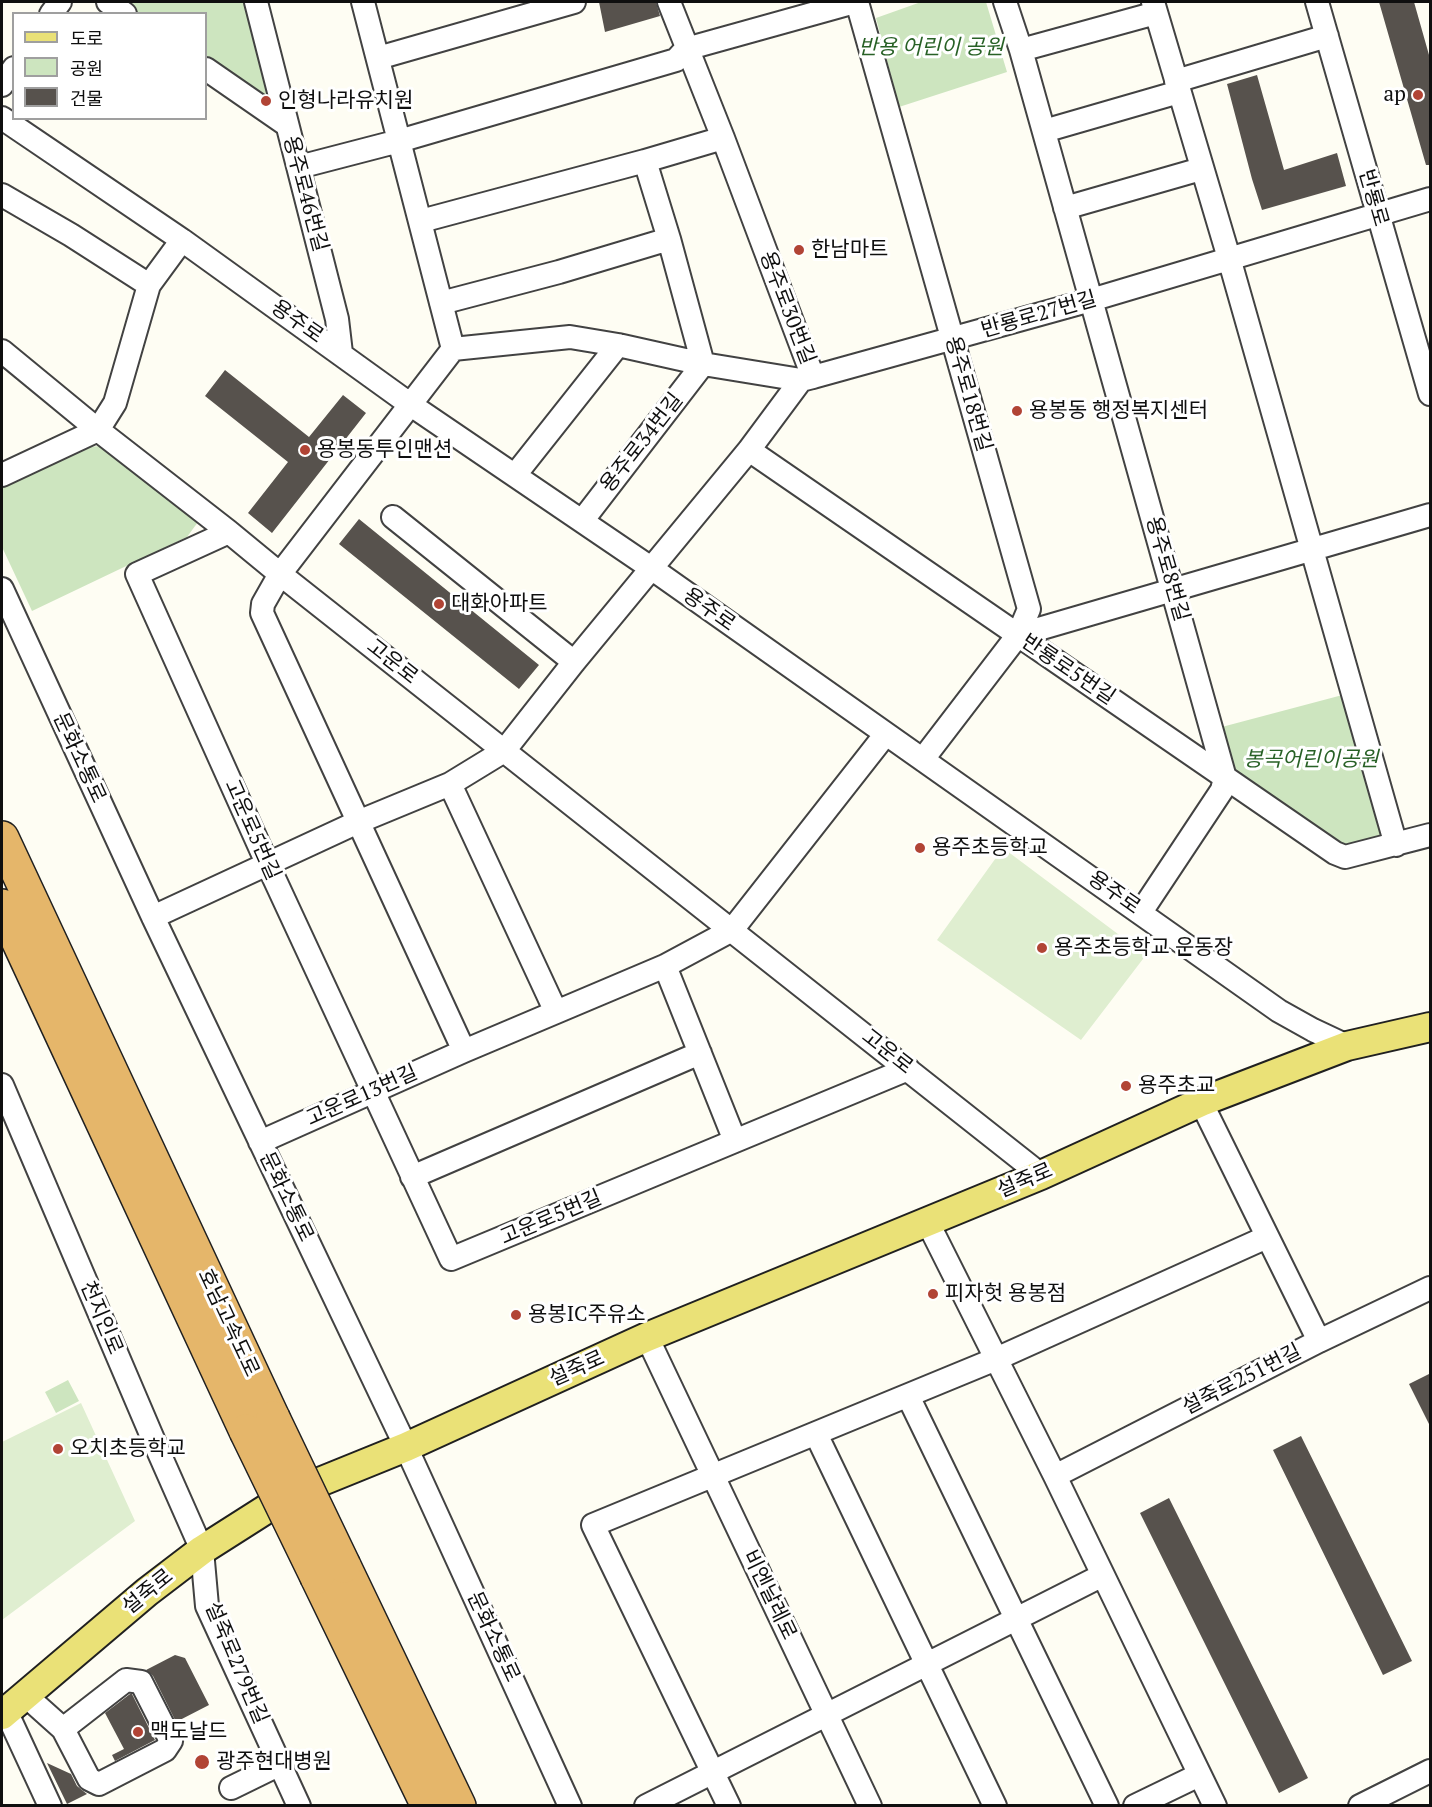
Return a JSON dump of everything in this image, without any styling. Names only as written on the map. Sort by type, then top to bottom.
[{"type":"highway","name":"호남고속도로","points":[[2,838],[260,1425]]},
{"type":"highway","name":"호남고속도로","points":[[2,906],[331,1571],[459,1806]]},
{"type":"highway","name":"호남고속도로","points":[[331,1571],[428,1806]]},
{"type":"main road","name":"설죽로","points":[[11,1707],[147,1592],[202,1550],[290,1494],[406,1447],[647,1337],[1041,1175],[1200,1102],[1347,1046],[1431,1027]]},
{"type":"street","points":[[108,2],[122,12]]},
{"type":"street","name":"용주로46번길","points":[[256,2],[338,319],[341,353]]},
{"type":"street","points":[[363,2],[453,350],[280,574],[263,604],[262,612],[464,1050]]},
{"type":"street","points":[[378,58],[574,2]]},
{"type":"street","name":"용주로30번길","points":[[651,568],[807,379],[723,138],[669,2]]},
{"type":"street","points":[[298,167],[534,102],[676,60],[686,49],[856,2]]},
{"type":"street","name":"용주로18번길","points":[[856,2],[1029,609],[1018,635],[923,759]]},
{"type":"street","name":"용주로8번길","points":[[1005,2],[1022,50],[1225,778]]},
{"type":"street","name":"반룡로","points":[[1317,2],[1431,394]]},
{"type":"street","points":[[1022,50],[1154,7],[1229,258],[1396,845]]},
{"type":"street","points":[[1044,131],[1327,36]]},
{"type":"street","points":[[207,70],[287,125]]},
{"type":"street","points":[[2,85],[12,71]]},
{"type":"street","name":"용주로","points":[[2,118],[182,240],[411,405],[651,568],[1279,1011],[1347,1046]]},
{"type":"street","points":[[421,221],[723,138]]},
{"type":"street","points":[[645,161],[704,364],[807,379]]},
{"type":"street","points":[[1065,208],[1201,169]]},
{"type":"street","points":[[2,195],[71,235],[149,285]]},
{"type":"street","name":"반룡로27번길","points":[[807,379],[1091,300],[1431,199]]},
{"type":"street","points":[[441,303],[559,272],[669,239]]},
{"type":"street","points":[[2,475],[98,430],[115,403],[149,285],[182,240]]},
{"type":"street","name":"용주로34번길","points":[[453,350],[570,337],[704,364],[582,521]]},
{"type":"street","points":[[515,475],[618,345]]},
{"type":"street","name":"고운로","points":[[2,351],[98,430],[1041,1175]]},
{"type":"street","name":"반룡로5번길","points":[[749,450],[1335,853],[1345,857],[1431,835]]},
{"type":"street","points":[[1018,635],[1431,515]]},
{"type":"street","points":[[393,517],[574,662]]},
{"type":"street","name":"고운로5번길","points":[[229,532],[137,574],[267,863],[451,1259],[908,1069]]},
{"type":"street","points":[[153,917],[358,822],[450,784],[504,751],[651,568]]},
{"type":"street","name":"문화소통로","points":[[2,589],[153,917],[406,1447],[570,1806]]},
{"type":"street","points":[[732,930],[885,735]]},
{"type":"street","points":[[1141,912],[1222,790],[1225,778]]},
{"type":"street","points":[[450,784],[556,1012]]},
{"type":"street","name":"고운로13번길","points":[[260,1142],[464,1050],[665,966],[732,930]]},
{"type":"street","points":[[665,966],[735,1141]]},
{"type":"street","points":[[412,1177],[700,1053]]},
{"type":"street","name":"천지인로","points":[[2,1085],[202,1550]]},
{"type":"street","points":[[1200,1102],[1319,1341]]},
{"type":"street","points":[[927,1221],[1055,1476],[1215,1806]]},
{"type":"street","points":[[729,1806],[593,1525],[996,1359],[1267,1237]]},
{"type":"street","name":"설죽로251번길","points":[[1055,1476],[1319,1341],[1431,1288]]},
{"type":"street","name":"비엔날레로","points":[[647,1337],[870,1806]]},
{"type":"street","points":[[908,1396],[1107,1806]]},
{"type":"street","points":[[816,1434],[995,1806]]},
{"type":"street","name":"설죽로279번길","points":[[202,1550],[207,1606],[299,1806]]},
{"type":"street","points":[[646,1806],[1103,1575]]},
{"type":"street","points":[[11,1707],[63,1729],[89,1779],[99,1784],[165,1750],[171,1741],[141,1682],[126,1680],[63,1729]]},
{"type":"street","points":[[11,1707],[50,1806]]},
{"type":"street","points":[[231,1788],[280,1764]]},
{"type":"street","points":[[1359,1806],[1431,1771]]},
{"type":"street","points":[[1135,1806],[1199,1775]]},
{"type":"green space","points":[[116,2],[251,2],[278,108],[207,65],[207,12],[131,12]]},
{"type":"green space","name":"반용 어린이 공원","points":[[921,2],[986,2],[1007,72],[899,107],[876,18]]},
{"type":"green space","points":[[105,446],[198,522],[187,537],[32,611],[2,547],[2,484],[81,447]]},
{"type":"green space","name":"봉곡어린이공원","points":[[1350,693],[1389,839],[1344,846],[1230,772],[1218,728]]},
{"type":"green space","name":"용주초등학교 운동장","points":[[1003,848],[1146,955],[1081,1040],[937,940]]},
{"type":"green space","points":[[68,1380],[79,1401],[56,1413],[45,1392]]},
{"type":"green space","name":"오치초등학교","points":[[81,1403],[135,1521],[2,1620],[2,1442]]},
{"type":"building","points":[[599,2],[656,2],[660,16],[605,32]]},
{"type":"building","name":"ap","points":[[1379,2],[1414,2],[1431,62],[1431,165],[1426,165]]},
{"type":"building","points":[[1257,75],[1284,170],[1337,153],[1346,186],[1262,210],[1227,84]]},
{"type":"building","name":"용봉동투인맨션","points":[[225,370],[309,437],[343,395],[366,413],[272,533],[248,513],[288,462],[205,396]]},
{"type":"building","name":"대화아파트","points":[[359,519],[539,665],[519,689],[339,544]]},
{"type":"building","points":[[1431,1373],[1431,1428],[1409,1384]]},
{"type":"building","points":[[1301,1436],[1412,1661],[1383,1675],[1273,1450]]},
{"type":"building","points":[[1169,1498],[1308,1778],[1279,1793],[1140,1513]]},
{"type":"building","points":[[175,1655],[185,1658],[209,1705],[176,1722],[153,1676],[146,1670]]},
{"type":"building","name":"맥도날드","points":[[130,1694],[155,1740],[115,1761],[112,1755],[124,1749],[105,1713]]},
{"type":"building","points":[[47,1763],[71,1774],[77,1786],[87,1794],[67,1804]]},
{"type":"place","name":"ap","points":[[1418,95]]},
{"type":"place","name":"인형나라유치원","points":[[266,101]]},
{"type":"place","name":"한남마트","points":[[799,250]]},
{"type":"place","name":"용봉동 행정복지센터","points":[[1017,411]]},
{"type":"place","name":"용봉동투인맨션","points":[[305,450]]},
{"type":"place","name":"대화아파트","points":[[439,604]]},
{"type":"place","name":"용주초등학교","points":[[920,848]]},
{"type":"place","name":"용주초등학교 운동장","points":[[1042,948]]},
{"type":"place","name":"용주초교","points":[[1126,1086]]},
{"type":"place","name":"피자헛 용봉점","points":[[933,1294]]},
{"type":"place","name":"용봉IC주유소","points":[[516,1315]]},
{"type":"place","name":"오치초등학교","points":[[58,1449]]},
{"type":"place","name":"맥도날드","points":[[138,1732]]},
{"type":"place","name":"광주현대병원","points":[[202,1762]]}]
